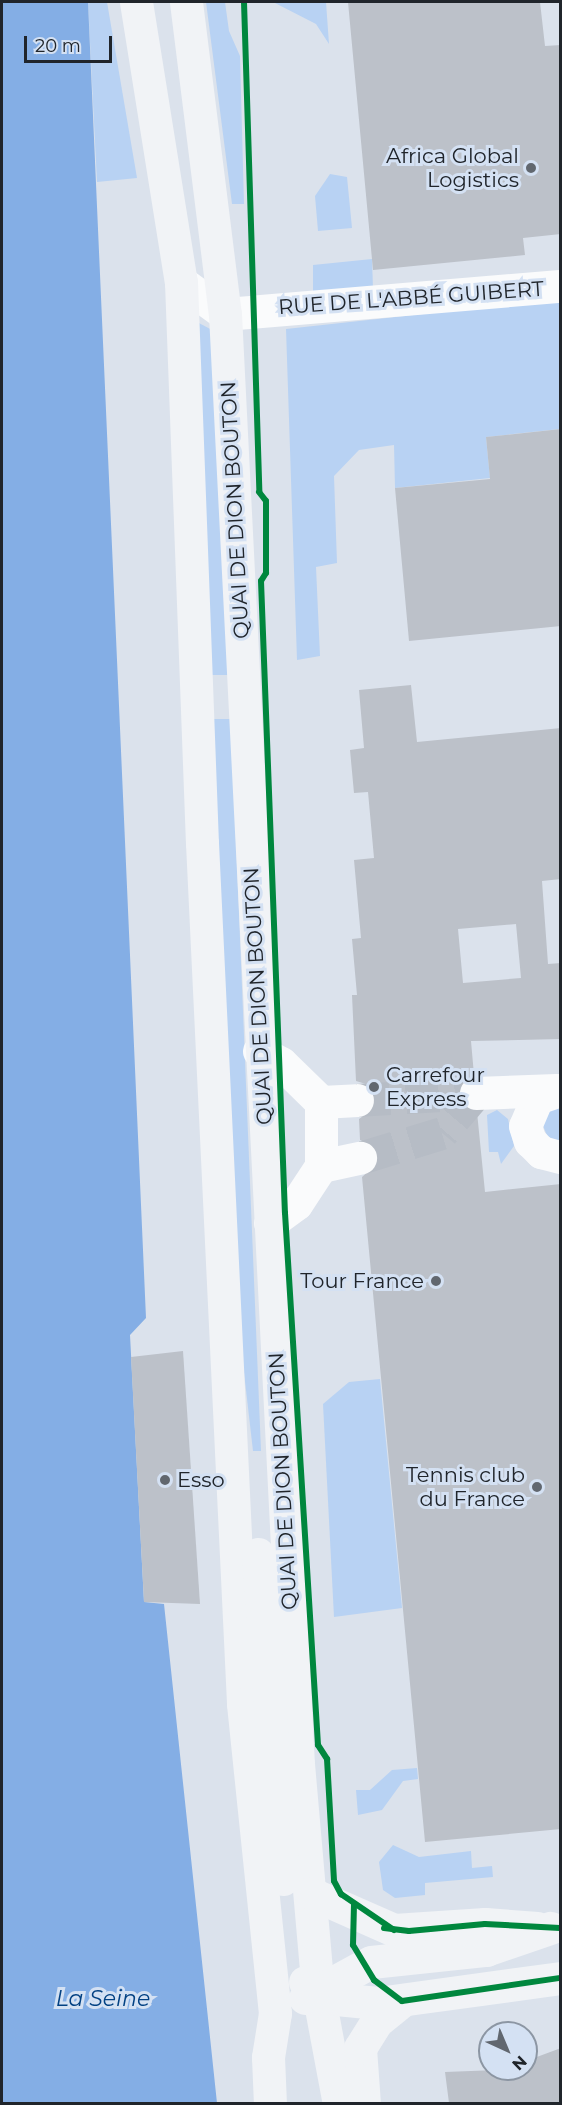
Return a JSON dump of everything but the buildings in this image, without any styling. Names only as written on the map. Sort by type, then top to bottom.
[{"type":"main road","name":"QUAI DE DION BOUTON","points":[[136,2],[181,282],[202,843],[231,1393],[243,1704],[275,2013],[268,2057],[270,2103]]},
{"type":"main road","name":"QUAI DE DION BOUTON","points":[[186,2],[225,314],[259,1051],[298,1764],[318,1992],[339,2103]]},
{"type":"main road","name":"QUAI DE DION BOUTON","points":[[231,1393],[254,1495],[289,1956],[297,1976],[318,1992]]},
{"type":"main road","points":[[275,2013],[371,1962],[486,1950],[553,1928],[485,1924],[394,1930],[310,1893]]},
{"type":"main road","points":[[318,1992],[357,2002],[402,2001],[561,1978]]},
{"type":"main road","points":[[364,2103],[360,2048],[376,2022],[402,2001]]},
{"type":"street","points":[[181,282],[225,314]]},
{"type":"street","name":"RUE DE L'ABBÉ GUIBERT","points":[[225,314],[561,286]]},
{"type":"street","points":[[259,1051],[281,1063],[321,1102],[321,1166],[296,1204],[270,1223]]},
{"type":"street","points":[[476,1093],[561,1090]]},
{"type":"street","points":[[561,1090],[537,1098],[525,1126],[530,1141],[541,1152],[561,1157]]},
{"type":"street","points":[[321,1102],[357,1100]]},
{"type":"street","points":[[321,1166],[360,1158]]},
{"type":"shaded area","points":[[88,2],[107,2],[137,178],[97,182]]},
{"type":"shaded area","points":[[206,2],[225,2],[229,31],[240,56],[244,204],[232,204]]},
{"type":"shaded area","points":[[273,2],[326,2],[329,44],[316,24]]},
{"type":"shaded area","points":[[330,174],[347,177],[352,228],[318,231],[315,196]]},
{"type":"shaded area","points":[[372,259],[373,289],[313,293],[313,265]]},
{"type":"shaded area","points":[[560,299],[560,429],[486,437],[490,478],[395,488],[394,445],[359,450],[334,476],[337,563],[316,567],[320,656],[297,660],[286,329]]},
{"type":"shaded area","points":[[197,322],[214,331],[230,675],[210,675]]},
{"type":"shaded area","points":[[212,719],[231,719],[261,1451],[253,1451],[235,1294]]},
{"type":"shaded area","points":[[560,1104],[560,1141],[549,1140],[538,1114]]},
{"type":"shaded area","points":[[497,1110],[508,1119],[514,1146],[501,1164],[498,1152],[489,1152],[487,1115]]},
{"type":"shaded area","points":[[380,1379],[402,1608],[334,1617],[323,1404],[349,1382]]},
{"type":"shaded area","points":[[417,1768],[418,1779],[403,1781],[382,1810],[358,1815],[356,1790],[370,1790],[392,1770]]},
{"type":"shaded area","points":[[393,1845],[419,1857],[471,1851],[472,1868],[492,1866],[493,1877],[425,1883],[425,1895],[395,1898],[383,1890],[379,1862]]},
{"type":"water","name":"La Seine","points":[[2,2],[88,2],[146,1318],[130,1335],[144,1602],[164,1604],[217,2103],[2,2103]]},
{"type":"tunnel","points":[[357,1100],[476,1093],[442,1133],[360,1158]]},
{"type":"cycle path","points":[[244,2],[259,492],[266,501],[266,573],[261,581],[285,1213],[318,1745],[327,1759],[334,1881],[341,1894],[394,1930]]},
{"type":"cycle path","points":[[354,1904],[353,1945],[374,1980],[402,2001],[560,1978]]},
{"type":"cycle path","points":[[384,1928],[409,1931],[485,1924],[560,1928]]},
{"type":"place","name":"Africa Global Logistics","points":[[531,168]]},
{"type":"place","name":"Carrefour Express","points":[[374,1087]]},
{"type":"place","name":"Tour France","points":[[436,1281]]},
{"type":"place","name":"Esso","points":[[165,1480]]},
{"type":"place","name":"Tennis club du France","points":[[537,1487]]}]
